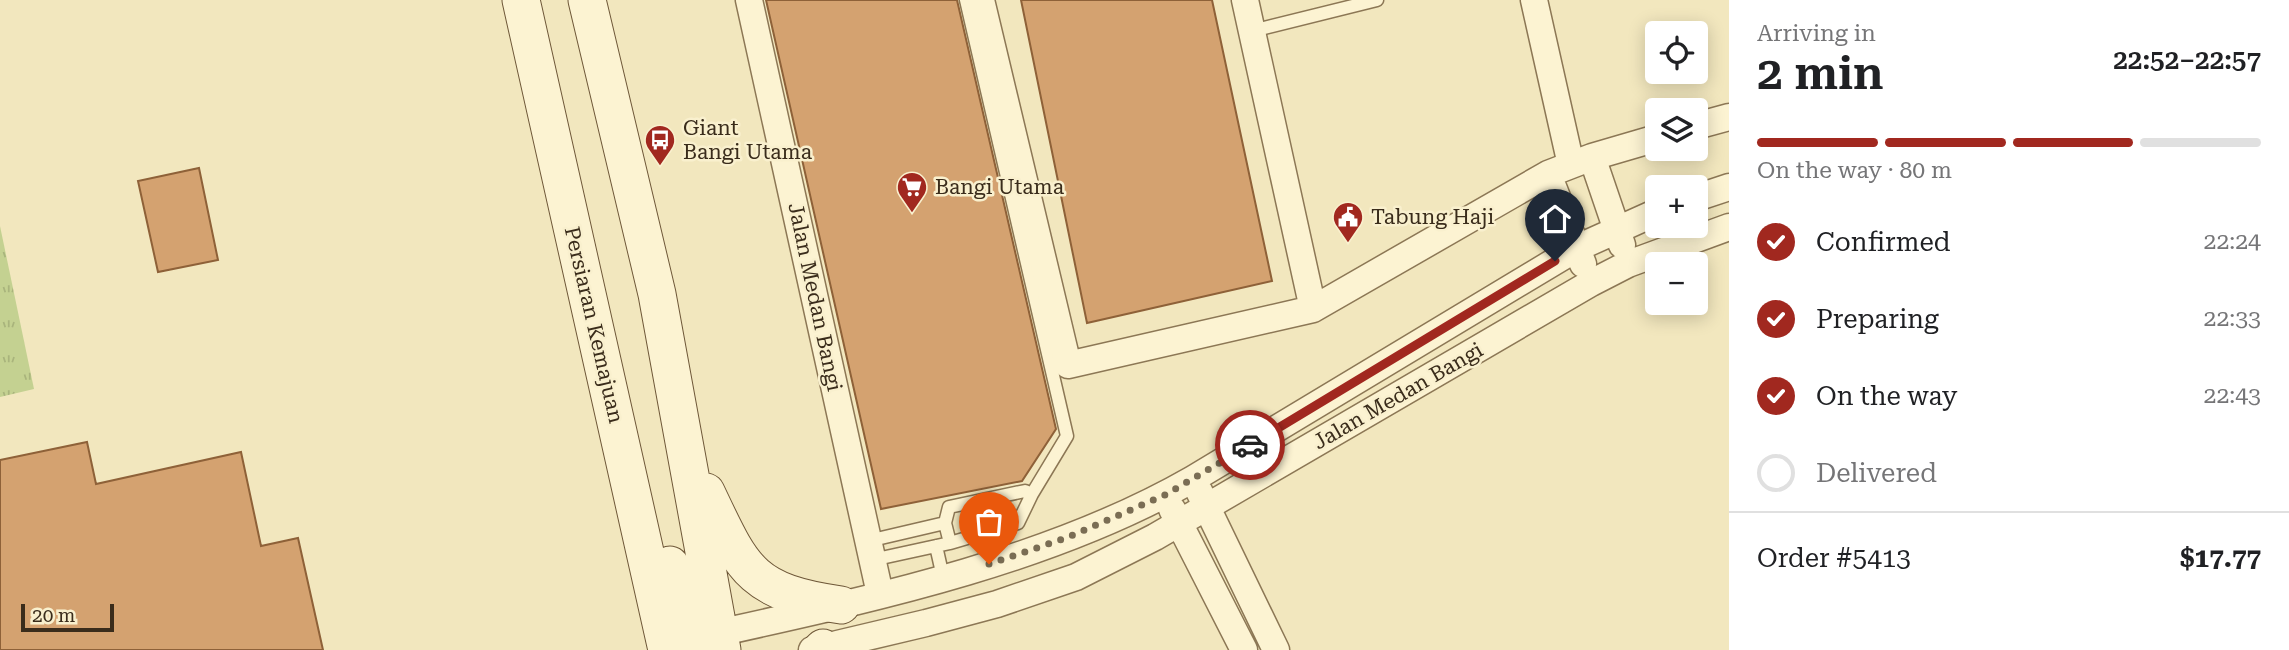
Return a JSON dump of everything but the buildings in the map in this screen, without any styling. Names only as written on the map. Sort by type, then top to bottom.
[{"type":"main road","name":"Persiaran Kemajuan","points":[[521,0],[667,650]]},
{"type":"main road","points":[[587,0],[657,294],[685,447],[713,646]]},
{"type":"main road","points":[[612,407],[646,453],[677,596],[695,635],[713,646]]},
{"type":"main road","points":[[685,447],[731,545],[749,570],[760,581],[785,593],[841,605]]},
{"type":"street","name":"Jalan Medan Bangi","points":[[749,0],[880,594]]},
{"type":"street","points":[[981,0],[1068,365],[1313,309],[1570,165],[1645,142]]},
{"type":"street","points":[[1245,0],[1313,309]]},
{"type":"street","points":[[1534,0],[1570,165],[1577,248],[1591,283]]},
{"type":"street","points":[[1708,123],[1729,117]]},
{"type":"street","points":[[1570,165],[1617,229],[1628,264]]},
{"type":"street","points":[[1708,194],[1729,187]]},
{"type":"street","name":"Jalan Medan Bangi","points":[[713,646],[841,605],[989,564],[1066,538],[1165,495],[1577,248],[1645,217]]},
{"type":"street","name":"Jalan Medan Bangi","points":[[819,649],[997,604],[1076,577],[1180,523],[1591,283],[1628,264],[1729,227]]},
{"type":"street","points":[[1193,479],[1276,650]]},
{"type":"street","points":[[1165,495],[1244,650]]},
{"type":"lane","points":[[870,550],[936,546],[1018,523],[1067,436],[966,0]]},
{"type":"lane","points":[[1252,31],[1377,0]]},
{"type":"lane","points":[[950,542],[945,523],[949,508],[1025,491],[1032,494]]},
{"type":"lane","points":[[870,550],[945,523]]},
{"type":"lane","points":[[936,546],[943,577]]},
{"type":"green space","points":[[0,226],[34,389],[0,397]]},
{"type":"way so far","points":[[989,564],[1066,538],[1122,515],[1165,495],[1250,445]]},
{"type":"place","name":"Giant Bangi Utama","points":[[660,167]]},
{"type":"place","name":"Bangi Utama","points":[[912,214]]},
{"type":"place","name":"Tabung Haji","points":[[1348,244]]},
{"type":"route","points":[[1250,445],[1555,261]]}]
